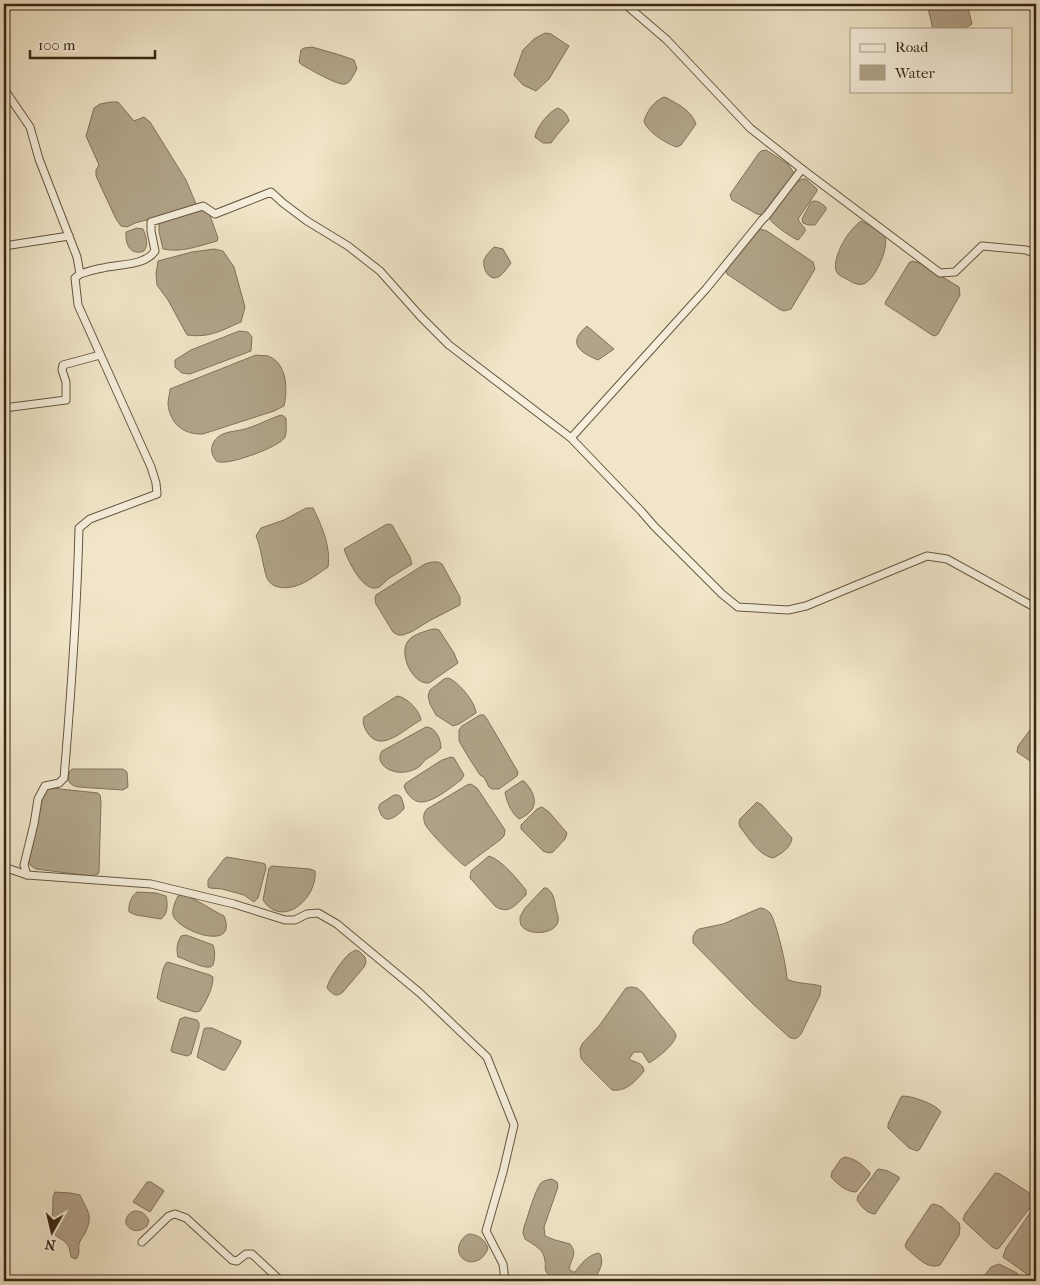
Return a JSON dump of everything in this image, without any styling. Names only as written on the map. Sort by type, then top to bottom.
[{"type":"street","points":[[624,4],[667,40],[750,128],[940,273],[954,272],[982,246],[1026,250],[1036,254]]},
{"type":"street","points":[[4,89],[7,98],[30,127],[39,159],[77,257],[80,274]]},
{"type":"street","points":[[571,438],[706,289],[802,169]]},
{"type":"street","points":[[27,875],[24,865],[38,799],[45,786],[59,783],[64,778],[72,673],[79,528],[90,519],[157,494],[151,467],[78,305],[75,278],[80,274],[102,268],[140,262],[152,256],[155,251],[150,231],[151,222],[203,206],[215,214],[271,192],[306,221],[348,246],[380,271],[449,345],[571,438],[654,526],[722,594],[738,607],[788,610],[806,606],[927,556],[947,559],[1036,608]]},
{"type":"street","points":[[4,246],[69,236]]},
{"type":"street","points":[[4,408],[66,400],[63,365],[100,355]]},
{"type":"street","points":[[4,867],[27,875],[151,884],[234,904],[285,920],[295,920],[306,914],[318,913],[337,924],[420,993],[487,1057],[514,1125],[486,1231],[503,1264],[506,1281]]},
{"type":"street","points":[[142,1242],[169,1216],[179,1215],[192,1222],[232,1260],[237,1262],[246,1254],[252,1254],[281,1281]]},
{"type":"water","points":[[927,4],[967,4],[972,24],[968,27],[933,28]]},
{"type":"water","points":[[545,33],[551,34],[569,46],[549,79],[536,91],[523,85],[514,75],[523,50],[534,39]]},
{"type":"water","points":[[312,47],[354,60],[357,69],[349,82],[341,84],[302,65],[299,62],[301,50]]},
{"type":"water","points":[[664,97],[688,111],[696,124],[681,145],[677,147],[653,133],[644,121],[651,107]]},
{"type":"water","points":[[118,102],[134,121],[144,117],[150,122],[186,180],[196,204],[127,227],[121,226],[96,176],[96,170],[99,165],[86,136],[94,108],[100,104]]},
{"type":"water","points":[[558,108],[565,113],[569,121],[551,143],[543,143],[535,137],[536,133],[547,116]]},
{"type":"water","points":[[766,150],[788,164],[794,173],[764,215],[757,214],[732,200],[730,195],[759,153]]},
{"type":"water","points":[[806,179],[817,191],[798,219],[805,230],[798,240],[774,224],[770,219],[770,214],[797,182]]},
{"type":"water","points":[[814,201],[826,207],[826,210],[815,225],[808,225],[803,223],[802,219],[811,202]]},
{"type":"water","points":[[204,209],[209,213],[218,238],[217,241],[183,250],[163,249],[159,224],[175,216]]},
{"type":"water","points":[[861,221],[881,232],[886,243],[880,264],[872,277],[863,284],[858,284],[839,274],[836,270],[836,259],[844,241],[852,229]]},
{"type":"water","points":[[137,228],[143,229],[146,240],[146,249],[139,252],[132,251],[126,237],[126,232]]},
{"type":"water","points":[[760,229],[767,231],[813,262],[815,269],[791,309],[784,311],[779,309],[727,274],[726,270],[729,265],[756,231]]},
{"type":"water","points":[[494,247],[503,249],[511,263],[496,278],[490,276],[484,267],[486,256]]},
{"type":"water","points":[[214,249],[223,251],[234,267],[245,307],[241,322],[209,335],[187,335],[168,300],[157,285],[158,261],[192,252]]},
{"type":"water","points":[[912,261],[920,263],[959,287],[960,295],[938,334],[935,336],[885,304]]},
{"type":"water","points":[[587,326],[614,349],[598,360],[585,354],[578,346],[578,337]]},
{"type":"water","points":[[239,331],[248,332],[252,337],[251,351],[190,374],[182,373],[175,367],[175,360],[191,350]]},
{"type":"water","points":[[256,355],[268,356],[279,364],[285,377],[286,385],[284,406],[203,434],[190,433],[175,423],[169,411],[170,389]]},
{"type":"water","points":[[282,415],[286,418],[286,430],[285,437],[281,441],[255,454],[226,462],[219,462],[213,456],[212,448],[214,441],[219,436],[228,432],[249,428]]},
{"type":"water","points":[[306,508],[313,508],[322,529],[327,544],[328,567],[297,586],[282,588],[275,586],[267,578],[256,536],[261,528],[284,520]]},
{"type":"water","points":[[387,524],[392,525],[412,564],[379,587],[373,588],[368,586],[357,575],[344,549]]},
{"type":"water","points":[[432,562],[442,564],[460,597],[460,605],[413,631],[398,635],[393,632],[376,604],[376,595],[425,564]]},
{"type":"water","points":[[433,629],[439,630],[454,653],[458,663],[429,683],[418,679],[409,668],[406,661],[405,647],[413,636]]},
{"type":"water","points":[[448,678],[457,683],[466,693],[476,713],[453,726],[436,715],[428,696],[430,690]]},
{"type":"water","points":[[397,696],[405,699],[412,705],[421,720],[393,738],[379,741],[367,732],[363,721],[364,717]]},
{"type":"water","points":[[480,715],[484,715],[487,719],[518,772],[517,776],[499,789],[489,787],[459,741],[459,730],[462,726]]},
{"type":"water","points":[[1036,722],[1036,765],[1017,752],[1018,746]]},
{"type":"water","points":[[426,727],[433,729],[439,738],[441,748],[437,752],[411,771],[396,772],[383,765],[380,758],[382,751]]},
{"type":"water","points":[[454,758],[464,775],[461,780],[437,797],[424,802],[418,802],[406,792],[404,786],[406,783],[442,760]]},
{"type":"water","points":[[72,769],[123,769],[127,772],[128,787],[123,790],[78,787],[70,783],[68,779]]},
{"type":"water","points":[[522,781],[532,792],[534,802],[530,811],[519,819],[510,807],[505,792]]},
{"type":"water","points":[[471,784],[477,788],[505,830],[504,836],[500,840],[465,866],[431,832],[425,824],[424,816],[427,809]]},
{"type":"water","points":[[51,788],[98,793],[100,795],[98,874],[91,876],[36,869],[30,865],[29,860],[43,796],[46,790]]},
{"type":"water","points":[[394,795],[401,797],[404,809],[395,817],[388,819],[382,816],[379,807],[380,804]]},
{"type":"water","points":[[757,802],[792,838],[788,848],[773,858],[758,850],[740,827],[740,819]]},
{"type":"water","points":[[542,807],[549,812],[567,833],[565,839],[553,852],[549,853],[543,851],[521,829],[521,825],[537,809]]},
{"type":"water","points":[[489,856],[514,875],[526,890],[526,895],[512,908],[504,910],[495,906],[470,878],[471,871]]},
{"type":"water","points":[[227,857],[265,864],[266,868],[259,895],[254,902],[244,895],[208,887],[208,880]]},
{"type":"water","points":[[272,866],[315,871],[311,891],[305,900],[289,911],[280,912],[271,908],[263,900],[269,868]]},
{"type":"water","points":[[544,888],[547,888],[553,895],[558,917],[556,926],[541,932],[524,929],[520,922],[520,917],[525,908]]},
{"type":"water","points":[[137,892],[156,893],[166,896],[167,909],[161,919],[129,912],[130,901]]},
{"type":"water","points":[[182,895],[198,901],[224,916],[226,927],[223,934],[216,936],[195,932],[177,921],[173,915],[173,908],[178,896]]},
{"type":"water","points":[[760,908],[768,911],[772,917],[781,944],[787,979],[821,986],[820,995],[801,1034],[795,1038],[789,1037],[753,1004],[693,943],[693,936],[699,929],[723,924]]},
{"type":"water","points":[[186,935],[213,945],[215,955],[212,966],[203,967],[178,957],[179,941],[181,936]]},
{"type":"water","points":[[356,950],[365,957],[364,967],[343,992],[338,995],[334,994],[327,988],[330,980],[346,957]]},
{"type":"water","points":[[168,962],[213,977],[207,999],[200,1011],[195,1012],[157,998],[163,969]]},
{"type":"water","points":[[626,988],[637,988],[642,992],[676,1035],[673,1043],[661,1055],[649,1063],[642,1052],[634,1052],[629,1059],[640,1064],[644,1071],[626,1088],[612,1090],[581,1058],[580,1049]]},
{"type":"water","points":[[185,1017],[197,1020],[199,1023],[191,1054],[187,1056],[172,1052],[171,1050],[180,1019]]},
{"type":"water","points":[[205,1028],[212,1028],[241,1041],[225,1070],[197,1057]]},
{"type":"water","points":[[903,1096],[924,1101],[941,1112],[920,1149],[917,1151],[909,1148],[888,1128],[888,1124]]},
{"type":"water","points":[[845,1157],[859,1163],[870,1173],[856,1192],[842,1187],[831,1177],[832,1172],[841,1159]]},
{"type":"water","points":[[879,1169],[888,1171],[899,1177],[899,1179],[875,1214],[867,1211],[857,1200]]},
{"type":"water","points":[[995,1173],[1000,1174],[1031,1194],[1033,1199],[1032,1205],[999,1248],[996,1249],[963,1220],[965,1214]]},
{"type":"water","points":[[552,1179],[557,1182],[558,1187],[544,1227],[545,1236],[570,1244],[574,1253],[569,1269],[573,1272],[594,1254],[600,1254],[601,1265],[593,1281],[568,1280],[550,1276],[546,1270],[543,1253],[525,1239],[524,1227],[536,1191],[542,1182]]},
{"type":"water","points":[[147,1182],[151,1182],[164,1191],[150,1212],[133,1202]]},
{"type":"water","points":[[55,1192],[80,1195],[88,1213],[88,1227],[79,1243],[79,1253],[76,1259],[71,1257],[67,1244],[52,1232],[53,1197]]},
{"type":"water","points":[[934,1204],[942,1207],[959,1223],[960,1228],[959,1235],[940,1265],[931,1266],[922,1262],[905,1246],[931,1205]]},
{"type":"water","points":[[1036,1204],[1036,1274],[1032,1275],[1027,1274],[1003,1257],[1006,1248]]},
{"type":"water","points":[[135,1211],[144,1213],[149,1221],[147,1226],[139,1230],[133,1230],[126,1224],[128,1216]]},
{"type":"water","points":[[470,1234],[481,1238],[488,1248],[484,1256],[473,1262],[467,1261],[459,1254],[461,1241]]},
{"type":"water","points":[[999,1264],[1017,1273],[1024,1281],[980,1281],[991,1267]]}]
